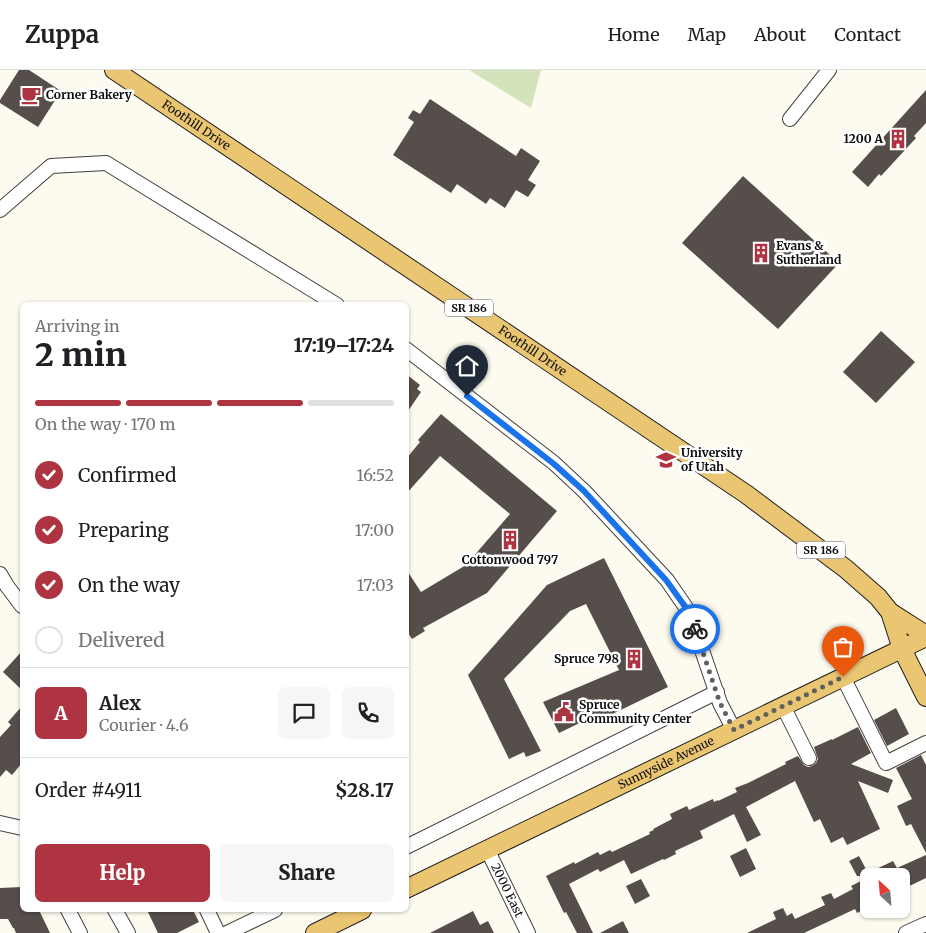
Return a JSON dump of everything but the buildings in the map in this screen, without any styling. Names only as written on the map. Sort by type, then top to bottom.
[{"type":"main road","name":"Foothill Drive","points":[[114,70],[133,78],[746,494],[846,569],[878,597],[890,612],[926,636]]},
{"type":"main road","name":"Foothill Drive","points":[[890,612],[902,649]]},
{"type":"main road","name":"Sunnyside Avenue","points":[[409,888],[926,636]]},
{"type":"main road","name":"SR 186","points":[[902,649],[926,697]]},
{"type":"main road","points":[[315,933],[358,912]]},
{"type":"street","points":[[790,119],[830,70]]},
{"type":"street","points":[[0,210],[51,166],[106,163],[332,302]]},
{"type":"street","points":[[409,351],[554,464],[584,491],[666,580],[689,612],[720,703],[734,730]]},
{"type":"street","points":[[0,574],[20,603]]},
{"type":"street","points":[[843,677],[886,763],[926,743]]},
{"type":"street","points":[[409,846],[717,692]]},
{"type":"street","points":[[783,706],[809,758]]},
{"type":"street","points":[[0,823],[20,828]]},
{"type":"street","name":"2000 East","points":[[487,849],[528,933]]},
{"type":"street","points":[[69,912],[80,933]]},
{"type":"street","points":[[116,912],[128,933]]},
{"type":"street","points":[[208,912],[218,933]]},
{"type":"street","points":[[227,933],[270,912]]},
{"type":"street","points":[[906,933],[926,924]]},
{"type":"green space","points":[[469,70],[541,70],[531,108]]},
{"type":"way so far","points":[[695,629],[720,703],[734,730],[843,677]]},
{"type":"place","name":"Corner Bakery","points":[[31,95]]},
{"type":"place","name":"1200 A","points":[[898,139]]},
{"type":"place","name":"Evans & Sutherland","points":[[761,253]]},
{"type":"place","name":"University of Utah","points":[[666,460]]},
{"type":"place","name":"Cottonwood 797","points":[[510,540]]},
{"type":"place","name":"Spruce 798","points":[[634,659]]},
{"type":"place","name":"Spruce Community Center","points":[[564,712]]},
{"type":"route","points":[[467,396],[554,464],[584,491],[666,580],[689,612],[695,629]]}]
